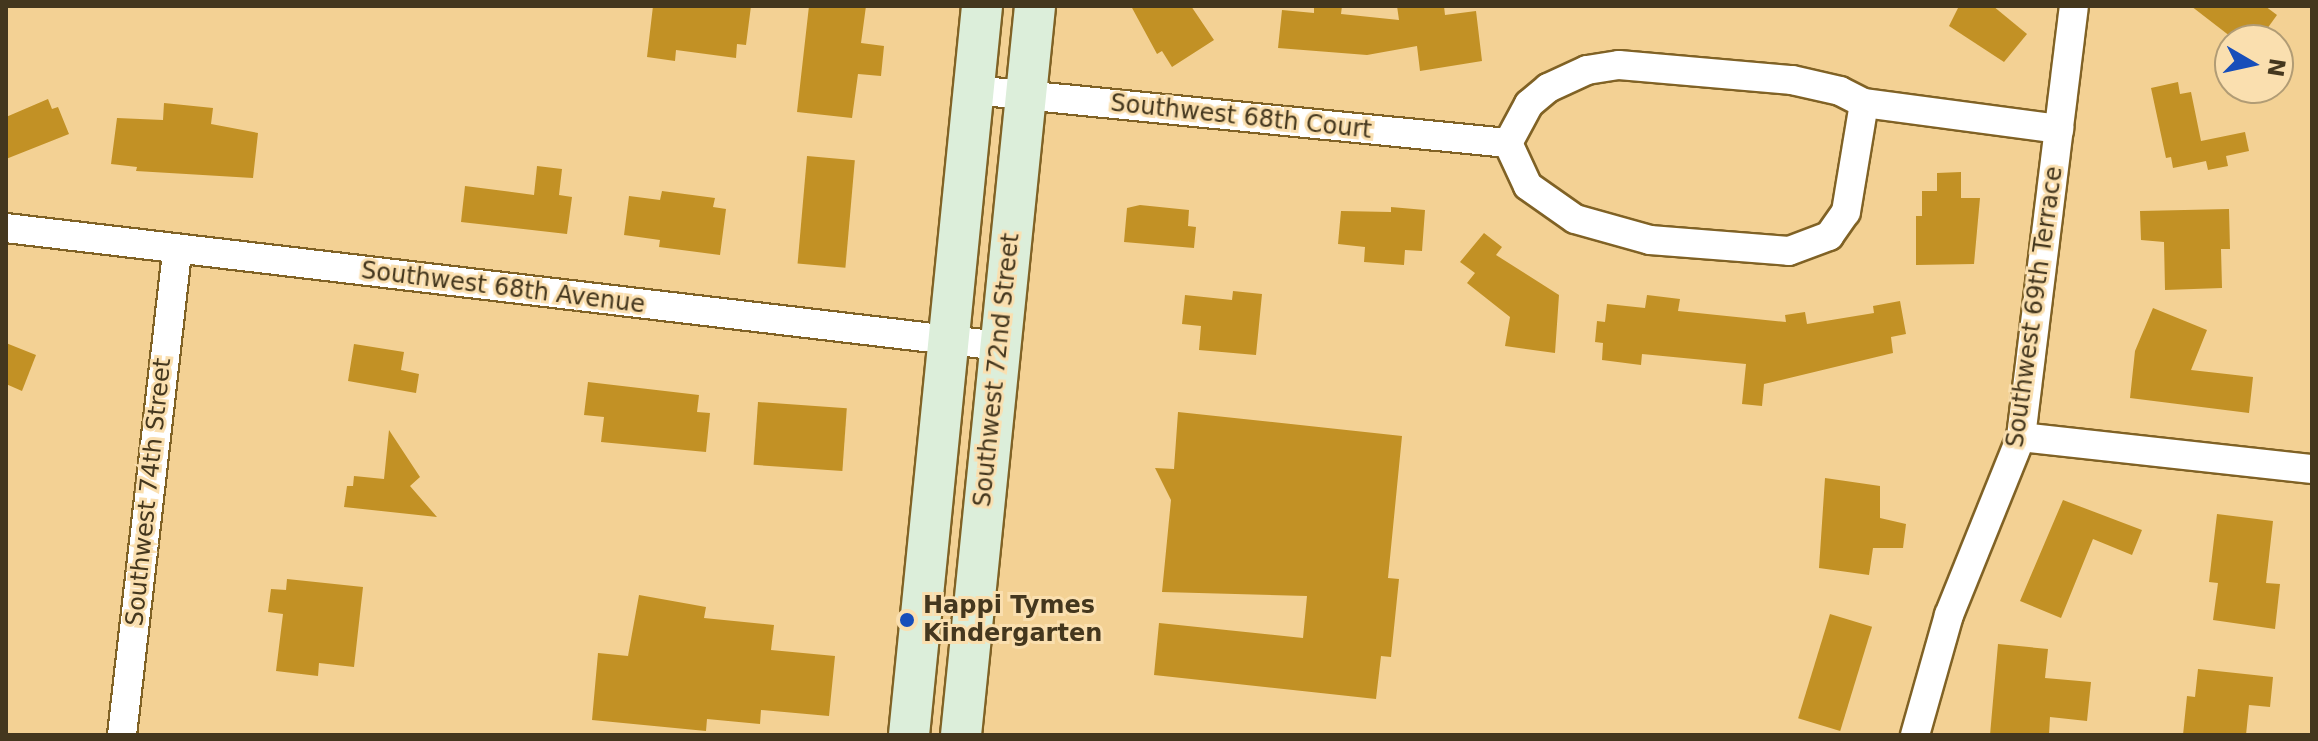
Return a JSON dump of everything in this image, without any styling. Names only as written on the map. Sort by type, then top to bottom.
[{"type":"main road","points":[[909,735],[982,6]]},
{"type":"main road","name":"Southwest 72nd Street","points":[[961,735],[1035,6]]},
{"type":"street","name":"Southwest 69th Terrace","points":[[1915,735],[1949,615],[2021,437],[2074,6]]},
{"type":"street","points":[[1864,103],[1846,212],[1829,236],[1789,251],[1650,240],[1588,224],[1554,208],[1528,186],[1508,143],[1529,104],[1548,88],[1587,70],[1619,65],[1792,80],[1840,91],[1864,103],[2059,129]]},
{"type":"street","name":"Southwest 68th Court","points":[[973,90],[1508,143]]},
{"type":"street","name":"Southwest 68th Avenue","points":[[6,228],[1000,346]]},
{"type":"street","name":"Southwest 74th Street","points":[[122,735],[177,249]]},
{"type":"street","points":[[2021,437],[2312,469]]},
{"type":"building","points":[[653,6],[751,6],[746,45],[737,44],[736,58],[676,50],[675,61],[647,57]]},
{"type":"building","points":[[809,6],[866,6],[861,43],[884,46],[881,76],[858,74],[852,118],[797,112]]},
{"type":"building","points":[[1131,6],[1191,6],[1214,40],[1172,67],[1162,51],[1157,54]]},
{"type":"building","points":[[1314,6],[1342,6],[1341,14],[1399,20],[1397,6],[1444,6],[1445,15],[1476,11],[1482,61],[1420,71],[1417,46],[1367,55],[1278,48],[1282,10],[1314,13]]},
{"type":"building","points":[[1959,6],[1993,6],[2027,34],[2004,62],[1949,26]]},
{"type":"building","points":[[2191,6],[2265,6],[2277,15],[2271,24],[2214,24]]},
{"type":"building","points":[[2178,82],[2180,94],[2191,92],[2201,141],[2245,132],[2249,151],[2226,156],[2228,166],[2208,170],[2206,161],[2173,168],[2171,157],[2166,158],[2151,88]]},
{"type":"building","points":[[48,99],[52,109],[58,107],[69,134],[6,159],[6,117]]},
{"type":"building","points":[[164,103],[213,108],[211,124],[258,133],[253,178],[136,171],[137,167],[111,164],[117,118],[163,120]]},
{"type":"building","points":[[807,156],[855,160],[845,268],[798,264]]},
{"type":"building","points":[[537,166],[562,169],[559,195],[572,197],[567,234],[461,222],[465,186],[534,195]]},
{"type":"building","points":[[1961,172],[1961,198],[1980,198],[1974,264],[1916,265],[1916,216],[1922,216],[1922,191],[1937,191],[1937,173]]},
{"type":"building","points":[[662,191],[715,198],[713,207],[726,209],[720,255],[659,247],[660,240],[624,235],[629,196],[660,200]]},
{"type":"building","points":[[1140,205],[1189,210],[1188,226],[1196,227],[1194,248],[1124,242],[1127,208]]},
{"type":"building","points":[[1391,207],[1425,210],[1422,251],[1405,250],[1404,265],[1364,262],[1365,247],[1338,244],[1341,211],[1391,212]]},
{"type":"building","points":[[2229,209],[2230,249],[2221,249],[2222,288],[2165,290],[2164,242],[2141,240],[2140,211]]},
{"type":"building","points":[[1484,233],[1502,247],[1496,255],[1559,295],[1555,353],[1505,346],[1510,317],[1467,283],[1475,273],[1460,262]]},
{"type":"building","points":[[1233,291],[1262,294],[1256,355],[1199,350],[1201,326],[1182,324],[1185,295],[1232,300]]},
{"type":"building","points":[[1647,295],[1680,299],[1678,311],[1786,322],[1785,315],[1805,312],[1807,324],[1874,313],[1873,306],[1900,301],[1906,334],[1891,337],[1893,353],[1764,384],[1762,406],[1742,404],[1746,364],[1642,354],[1641,365],[1602,360],[1603,343],[1595,342],[1597,321],[1605,322],[1607,304],[1645,308]]},
{"type":"building","points":[[2153,308],[2207,330],[2191,370],[2253,377],[2249,413],[2130,398],[2135,351]]},
{"type":"building","points":[[6,343],[36,355],[22,391],[6,384]]},
{"type":"building","points":[[354,344],[404,352],[401,370],[419,374],[416,393],[348,381]]},
{"type":"building","points":[[588,382],[699,395],[697,412],[710,413],[706,452],[601,442],[604,417],[584,415]]},
{"type":"building","points":[[758,402],[847,408],[842,471],[754,465]]},
{"type":"building","points":[[1178,412],[1402,436],[1388,578],[1399,579],[1391,657],[1381,656],[1376,699],[1154,675],[1159,623],[1303,638],[1307,596],[1162,592],[1171,500],[1155,468],[1174,469]]},
{"type":"building","points":[[389,430],[420,477],[410,486],[437,517],[344,507],[347,486],[353,486],[354,476],[384,479]]},
{"type":"building","points":[[1825,478],[1880,486],[1880,518],[1906,524],[1903,548],[1873,548],[1869,575],[1819,568]]},
{"type":"building","points":[[2063,500],[2142,530],[2132,555],[2093,539],[2061,618],[2020,601]]},
{"type":"building","points":[[2217,514],[2273,521],[2266,583],[2280,584],[2275,629],[2213,620],[2218,583],[2209,582]]},
{"type":"building","points":[[287,579],[363,587],[354,667],[319,663],[318,676],[276,671],[283,614],[268,612],[271,589],[286,590]]},
{"type":"building","points":[[639,595],[706,607],[704,618],[774,625],[771,650],[835,656],[829,716],[761,710],[760,724],[707,719],[706,731],[592,720],[598,653],[628,656]]},
{"type":"building","points":[[1830,614],[1872,627],[1840,731],[1798,718]]},
{"type":"building","points":[[1998,644],[2048,649],[2045,678],[2091,682],[2087,721],[2050,717],[2049,735],[1990,735]]},
{"type":"building","points":[[2198,669],[2273,677],[2270,707],[2249,705],[2246,735],[2183,735],[2187,696],[2195,697]]},
{"type":"place","name":"Happi Tymes Kindergarten","points":[[907,620]]}]
